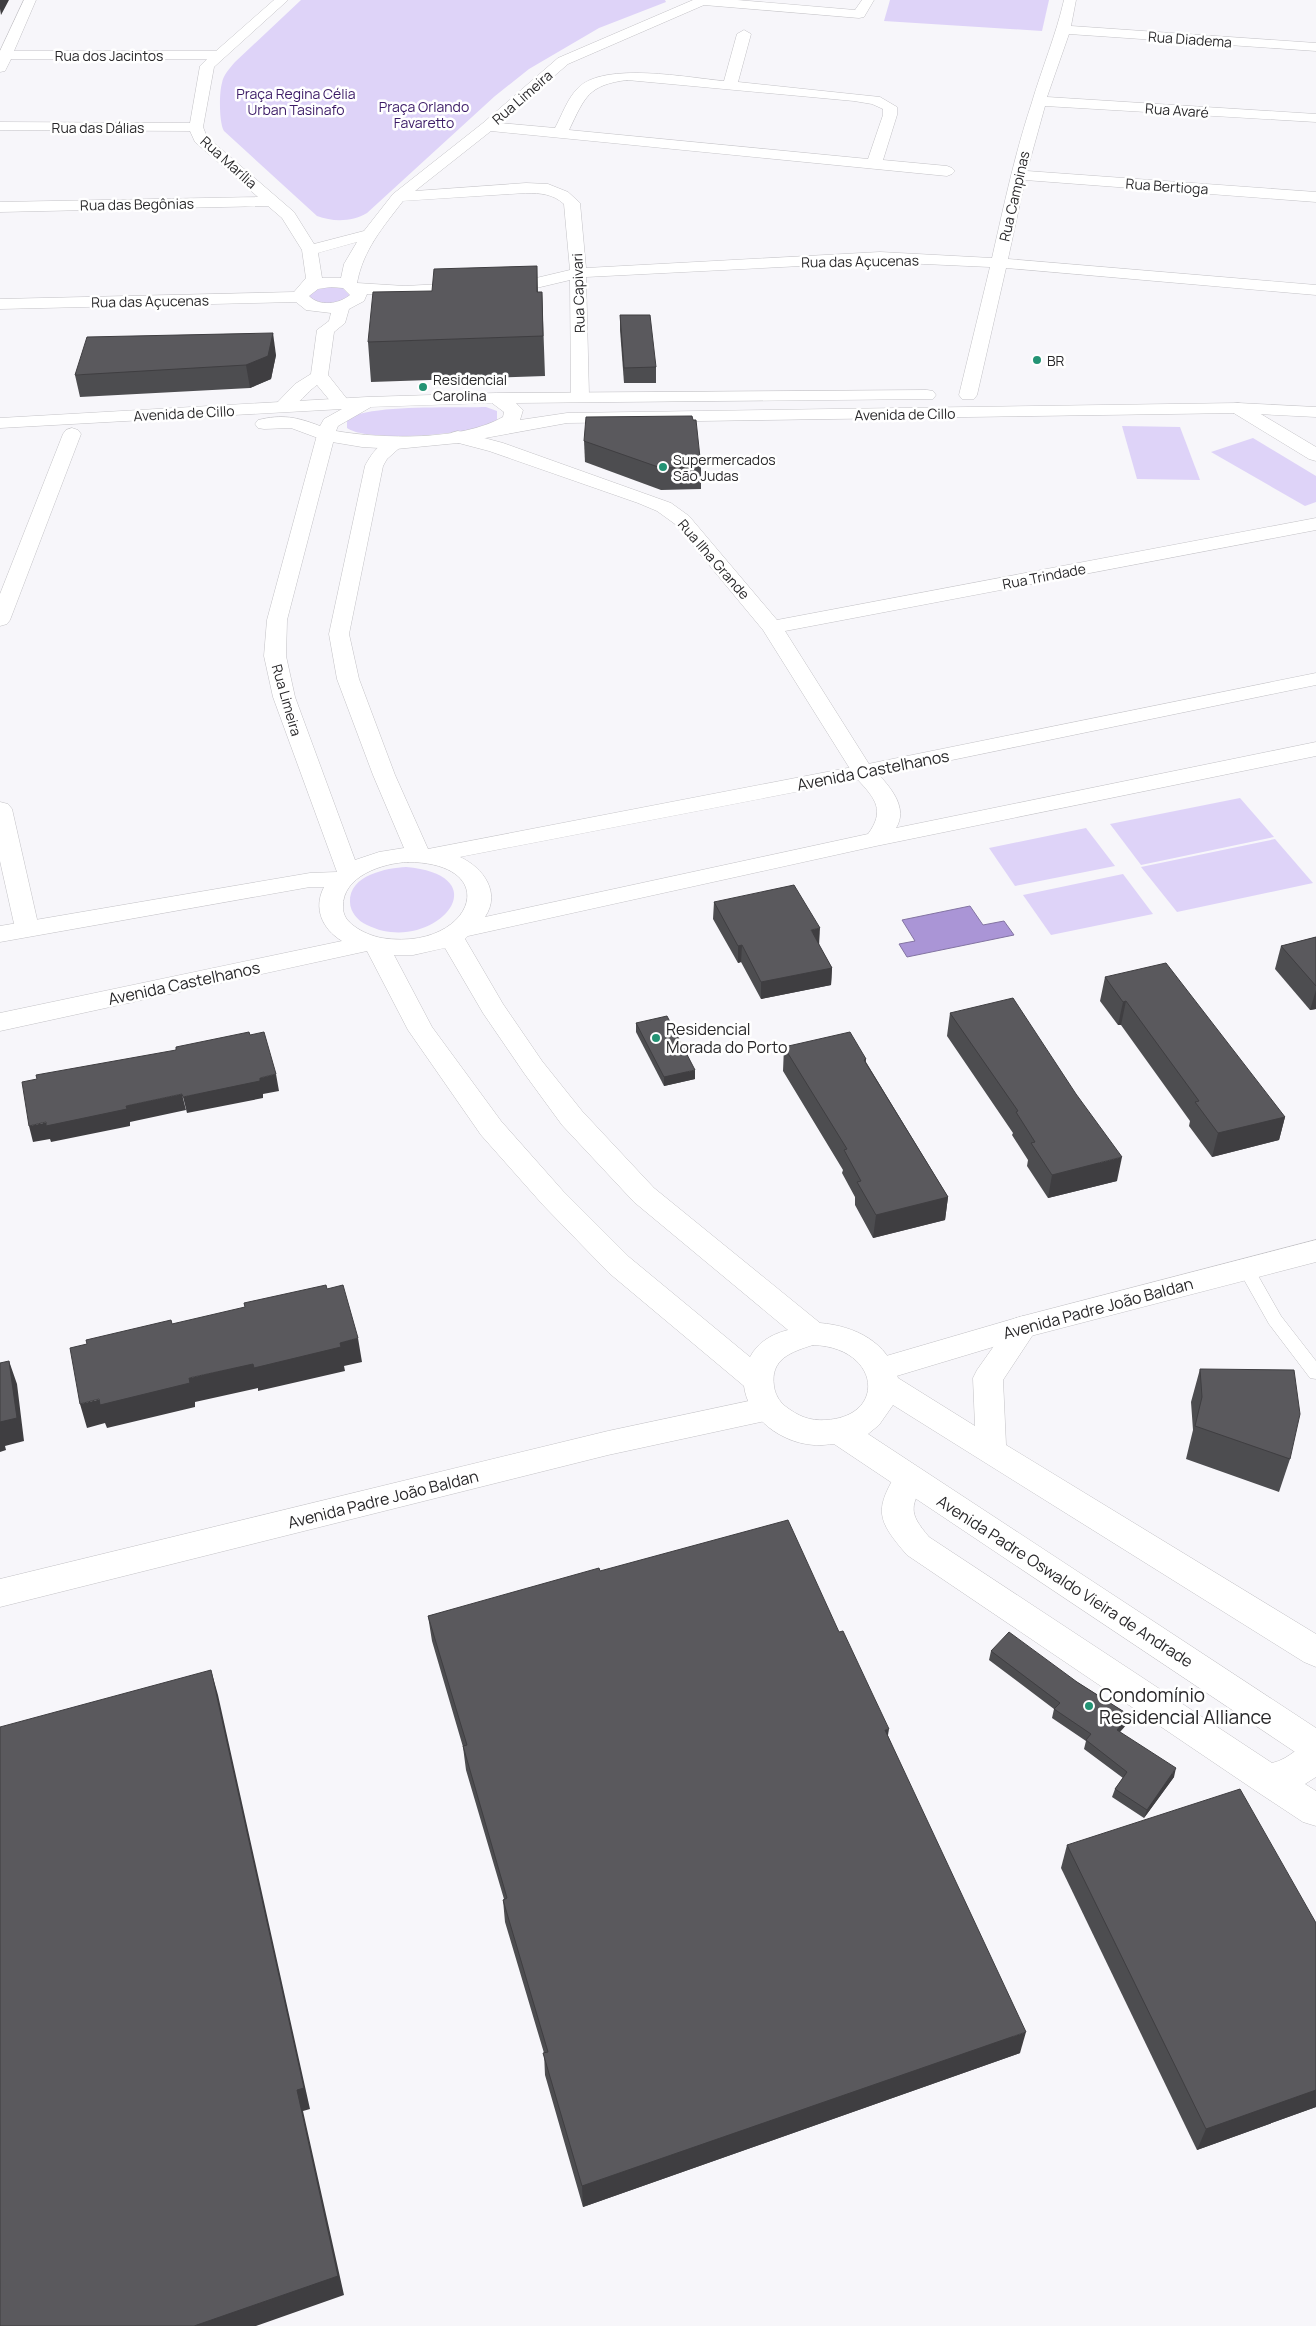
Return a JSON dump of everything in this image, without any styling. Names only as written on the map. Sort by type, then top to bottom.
[{"type":"street","points":[[2,60],[30,0]]},
{"type":"street","name":"Rua Marília","points":[[282,0],[207,66],[196,127],[200,139],[288,214],[310,250],[314,278],[304,292]]},
{"type":"street","points":[[702,0],[859,14],[868,0]]},
{"type":"street","name":"Rua Limeira","points":[[319,376],[326,330],[337,323],[350,295],[341,262],[370,234],[398,197],[488,126],[562,61],[702,0]]},
{"type":"street","name":"Rua Campinas","points":[[968,394],[1018,175],[1039,101],[1064,30],[1070,0]]},
{"type":"street","name":"Rua Diadema","points":[[1064,30],[1316,47]]},
{"type":"street","points":[[730,86],[744,34]]},
{"type":"street","name":"Rua dos Jacintos","points":[[2,60],[218,55]]},
{"type":"street","points":[[560,133],[584,88],[591,82],[607,78],[627,76],[876,100],[890,107],[890,115],[874,164]]},
{"type":"street","name":"Rua Avaré","points":[[1039,101],[1316,118]]},
{"type":"street","name":"Rua das Dálias","points":[[0,126],[196,127]]},
{"type":"street","points":[[488,126],[947,171]]},
{"type":"street","name":"Rua Bertioga","points":[[1018,175],[1316,197]]},
{"type":"street","name":"Rua Capivari","points":[[398,197],[526,188],[548,189],[563,195],[572,203],[578,273],[580,396]]},
{"type":"street","name":"Rua das Begônias","points":[[0,207],[274,201]]},
{"type":"street","points":[[310,250],[370,234]]},
{"type":"street","points":[[310,250],[341,262]]},
{"type":"street","name":"Rua das Açucenas","points":[[0,304],[304,292],[331,282],[350,295],[532,284],[578,273],[880,257],[999,263],[1316,290]]},
{"type":"street","points":[[304,292],[307,304],[315,307],[350,295]]},
{"type":"street","points":[[315,307],[317,324],[326,330]]},
{"type":"street","points":[[282,407],[301,388],[319,376],[342,404]]},
{"type":"street","name":"Avenida de Cillo","points":[[0,423],[367,402],[496,398],[987,394]]},
{"type":"street","points":[[1015,394],[1316,396]]},
{"type":"street","name":"Avenida de Cillo","points":[[494,430],[511,420],[514,410],[496,398]]},
{"type":"street","name":"Avenida de Cillo","points":[[326,435],[330,423],[367,402]]},
{"type":"street","points":[[1238,408],[1316,455]]},
{"type":"street","name":"Avenida de Cillo","points":[[0,437],[294,422],[326,435],[362,441],[396,443],[458,437],[567,418],[1238,408],[1316,412]]},
{"type":"street","points":[[0,620],[72,434]]},
{"type":"street","name":"Rua Limeira","points":[[326,435],[277,620],[274,656],[284,698],[337,845],[346,876]]},
{"type":"street","name":"Rua Ilha Grande","points":[[458,437],[496,447],[664,507],[682,520],[772,627],[863,772],[876,786],[888,810],[889,820],[876,839]]},
{"type":"street","points":[[396,443],[379,456],[374,466],[339,634],[348,679],[384,775],[424,855]]},
{"type":"street","name":"Rua Trindade","points":[[772,627],[1316,524]]},
{"type":"street","name":"Avenida Castelhanos","points":[[372,945],[349,935],[336,923],[331,910],[331,898],[346,876],[366,863],[386,857],[424,855],[863,772],[1316,679]]},
{"type":"street","name":"Avenida Castelhanos","points":[[455,933],[876,839],[1316,749]]},
{"type":"street","points":[[0,809],[27,928]]},
{"type":"street","name":"Avenida Castelhanos","points":[[0,1022],[372,945],[414,947],[437,942],[455,933],[472,920],[479,906],[480,892],[474,878],[463,869],[450,861],[424,855]]},
{"type":"street","name":"Avenida Castelhanos","points":[[0,934],[310,880],[346,876]]},
{"type":"street","points":[[455,933],[492,1007],[533,1067],[572,1118],[644,1195],[813,1334]]},
{"type":"street","points":[[372,945],[421,1030],[491,1128],[553,1198],[619,1265],[756,1380]]},
{"type":"street","name":"Avenida Padre João Baldan","points":[[882,1377],[1022,1328],[1316,1251]]},
{"type":"street","points":[[991,1451],[988,1378],[1022,1328]]},
{"type":"street","points":[[882,1377],[882,1397],[877,1408],[868,1418],[856,1426],[838,1431],[814,1432],[788,1425],[768,1409],[762,1400],[756,1380],[758,1369],[764,1358],[772,1348],[784,1341],[813,1334],[830,1334],[846,1339],[866,1352],[882,1377],[991,1451],[1316,1652]]},
{"type":"street","name":"Avenida Padre João Baldan","points":[[0,1594],[608,1444],[768,1409]]},
{"type":"street","name":"Avenida Padre Oswaldo Vieira de Andrade","points":[[838,1431],[1316,1747]]},
{"type":"street","points":[[910,1478],[898,1498],[899,1524],[918,1546],[1268,1780],[1316,1810]]},
{"type":"street","points":[[1268,1780],[1289,1775],[1306,1767],[1316,1754]]},
{"type":"lane","points":[[1246,1269],[1275,1320],[1316,1373]]},
{"type":"green space","name":"Praça Regina Célia Urban Tasinafo","points":[[301,0],[665,0],[666,2],[599,28],[529,69],[495,96],[367,213],[355,218],[342,220],[317,216],[224,131],[221,122],[220,94],[225,74],[235,62]]},
{"type":"green space","points":[[890,0],[1049,0],[1042,31],[884,21]]},
{"type":"green space","points":[[326,287],[343,288],[351,295],[330,304],[310,300],[308,294],[314,290]]},
{"type":"green space","points":[[486,407],[497,411],[497,421],[468,430],[398,436],[359,433],[347,428],[347,419],[358,414],[374,411],[414,408]]},
{"type":"green space","points":[[1122,426],[1180,427],[1200,480],[1137,479]]},
{"type":"green space","points":[[1253,438],[1316,476],[1316,502],[1305,506],[1211,452]]},
{"type":"green space","points":[[1240,798],[1274,837],[1141,865],[1110,824]]},
{"type":"green space","points":[[1086,828],[1115,866],[1015,886],[989,848]]},
{"type":"green space","points":[[1275,839],[1313,883],[1177,912],[1141,867]]},
{"type":"green space","points":[[406,867],[435,873],[451,884],[454,898],[448,911],[434,923],[414,931],[391,932],[367,925],[358,919],[351,909],[350,902],[351,893],[356,885],[362,879],[380,871]]},
{"type":"green space","points":[[1123,874],[1153,914],[1051,935],[1023,895]]},
{"type":"shaded area","points":[[970,906],[983,925],[1004,921],[1014,935],[907,957],[899,944],[915,941],[902,920]]},
{"type":"building","points":[[537,266],[537,292],[542,292],[543,336],[368,342],[373,292],[432,291],[434,269]]},
{"type":"building","points":[[620,315],[650,315],[656,367],[624,368]]},
{"type":"building","points":[[273,333],[268,356],[246,365],[75,375],[87,337]]},
{"type":"building","points":[[692,416],[693,420],[696,420],[701,467],[661,468],[584,441],[586,417]]},
{"type":"building","points":[[794,885],[820,928],[811,930],[832,968],[761,982],[742,945],[738,946],[714,902]]},
{"type":"building","points":[[1316,937],[1316,986],[1281,946]]},
{"type":"building","points":[[1166,963],[1285,1117],[1218,1133],[1195,1102],[1199,1101],[1126,1001],[1123,1002],[1105,977]]},
{"type":"building","points":[[1013,998],[1076,1094],[1122,1157],[1052,1175],[1031,1143],[1035,1142],[1016,1112],[1018,1111],[950,1013]]},
{"type":"building","points":[[667,1016],[695,1070],[664,1077],[636,1023]]},
{"type":"building","points":[[249,1032],[250,1035],[264,1032],[276,1074],[260,1078],[260,1081],[183,1097],[182,1094],[126,1106],[127,1109],[46,1126],[46,1122],[29,1126],[22,1082],[37,1079],[36,1075],[176,1050],[176,1047]]},
{"type":"building","points":[[850,1032],[866,1059],[864,1060],[948,1197],[876,1215],[857,1182],[861,1181],[844,1150],[847,1149],[784,1047]]},
{"type":"building","points":[[326,1285],[327,1289],[343,1285],[358,1338],[340,1343],[341,1347],[254,1368],[253,1364],[189,1378],[190,1383],[100,1405],[99,1399],[80,1404],[70,1348],[87,1344],[86,1340],[171,1320],[172,1324],[245,1307],[244,1303]]},
{"type":"building","points":[[9,1361],[17,1418],[0,1422],[0,1363]]},
{"type":"building","points":[[1200,1369],[1294,1370],[1300,1414],[1290,1459],[1195,1426],[1202,1397]]},
{"type":"building","points":[[788,1520],[839,1632],[843,1631],[889,1729],[885,1730],[1026,2032],[582,2186],[543,2053],[548,2052],[503,1900],[507,1898],[463,1746],[467,1745],[428,1616],[599,1568],[600,1571]]},
{"type":"building","points":[[1009,1632],[1077,1682],[1129,1715],[1117,1730],[1176,1768],[1147,1810],[1115,1789],[1127,1772],[1086,1740],[1091,1734],[1054,1709],[1060,1703],[991,1651]]},
{"type":"building","points":[[211,1670],[304,2088],[297,2090],[338,2276],[194,2326],[0,2326],[0,1727]]},
{"type":"building","points":[[1240,1789],[1316,1923],[1316,2090],[1206,2129],[1067,1845]]},
{"type":"place","name":"BR","points":[[1037,360]]},
{"type":"place","name":"Residencial Carolina","points":[[423,387]]},
{"type":"place","name":"Supermercados São Judas","points":[[663,467]]},
{"type":"place","name":"Residencial Morada do Porto","points":[[656,1038]]},
{"type":"place","name":"Condomínio Residencial Alliance","points":[[1089,1706]]},
{"type":"park label","name":"Praça Orlando Favaretto","points":[[424,114]]}]
